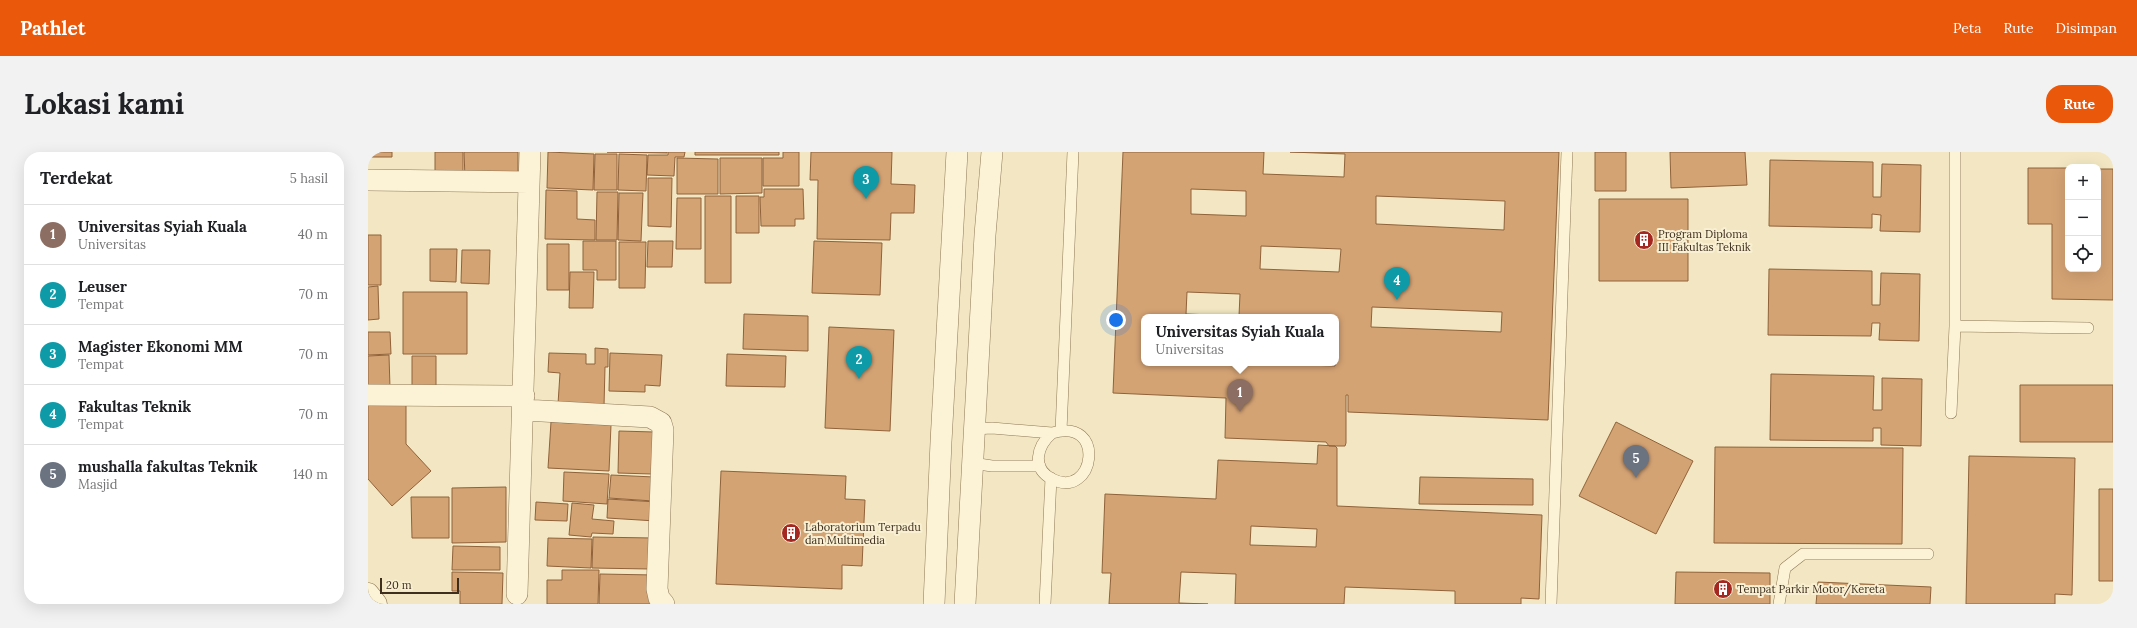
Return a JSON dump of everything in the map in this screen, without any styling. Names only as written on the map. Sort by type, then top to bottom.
[{"type":"street","points":[[517,594],[524,403],[530,152]]},
{"type":"street","points":[[934,604],[941,442],[957,152]]},
{"type":"street","points":[[964,604],[985,235],[992,152]]},
{"type":"street","points":[[368,180],[529,182]]},
{"type":"street","points":[[368,395],[524,403],[650,417],[661,424],[663,430],[657,589],[659,598],[664,604]]},
{"type":"street","points":[[941,442],[974,436]]},
{"type":"street","points":[[368,594],[376,604]]},
{"type":"lane","points":[[974,436],[992,428],[1056,432],[1070,431],[1084,440],[1090,453],[1088,466],[1084,474],[1068,482],[1059,482],[1051,478],[1040,466],[1039,451],[1041,444],[1056,432],[1073,152]]},
{"type":"lane","points":[[1551,604],[1567,152]]},
{"type":"lane","points":[[1952,413],[1955,152]]},
{"type":"lane","points":[[1954,326],[2088,328]]},
{"type":"lane","points":[[972,463],[992,466],[1040,466]]},
{"type":"lane","points":[[1045,604],[1051,478]]},
{"type":"lane","points":[[1780,604],[1785,568],[1803,554],[1928,554]]},
{"type":"building","points":[[368,152],[392,152],[392,157],[368,157]]},
{"type":"building","points":[[435,152],[463,152],[463,178],[435,179]]},
{"type":"building","points":[[464,152],[518,152],[518,178],[465,178]]},
{"type":"building","points":[[548,152],[594,154],[593,190],[547,188]]},
{"type":"building","points":[[607,152],[667,152],[667,153]]},
{"type":"building","points":[[668,152],[685,152],[684,157],[675,157],[674,176],[647,175],[648,155],[668,155]]},
{"type":"building","points":[[695,152],[779,152],[779,155],[695,155]]},
{"type":"building","points":[[783,152],[799,152],[799,186],[763,186],[763,158],[783,158]]},
{"type":"building","points":[[811,152],[892,152],[891,184],[915,185],[914,213],[891,213],[890,240],[817,239],[818,180],[810,180]]},
{"type":"building","points":[[1123,152],[1264,152],[1263,174],[1344,177],[1345,154],[1290,152],[1559,152],[1548,420],[1348,412],[1348,395],[1346,395],[1345,446],[1329,446],[1326,442],[1225,438],[1226,398],[1113,393]],"holes":[[[1191,189],[1246,191],[1246,216],[1191,214]],[[1376,196],[1505,201],[1504,230],[1376,224]],[[1261,246],[1341,249],[1339,272],[1260,269]],[[1372,307],[1502,312],[1501,332],[1371,327]]]},
{"type":"building","points":[[1595,152],[1626,152],[1626,191],[1595,191]]},
{"type":"building","points":[[1670,152],[1745,152],[1747,185],[1671,188]]},
{"type":"building","points":[[595,154],[617,154],[617,190],[594,190]]},
{"type":"building","points":[[619,154],[647,155],[646,191],[618,190]]},
{"type":"building","points":[[677,158],[718,159],[718,194],[677,194]]},
{"type":"building","points":[[720,158],[762,158],[762,193],[720,194]]},
{"type":"building","points":[[1770,160],[1873,162],[1873,197],[1881,197],[1882,164],[1921,165],[1920,232],[1880,231],[1881,215],[1872,214],[1872,228],[1769,226]]},
{"type":"building","points":[[2028,168],[2065,168],[2065,272],[2101,272],[2101,169],[2113,169],[2113,300],[2052,299],[2052,224],[2028,224]]},
{"type":"building","points":[[648,178],[672,178],[671,227],[648,226]]},
{"type":"building","points":[[764,189],[803,189],[804,219],[795,219],[795,226],[761,226],[760,197],[764,197]]},
{"type":"building","points":[[546,190],[577,191],[577,219],[595,220],[595,240],[545,239]]},
{"type":"building","points":[[597,192],[618,192],[617,240],[596,240]]},
{"type":"building","points":[[619,193],[643,193],[641,241],[618,240]]},
{"type":"building","points":[[705,196],[731,196],[731,283],[705,283]]},
{"type":"building","points":[[736,196],[759,196],[759,233],[736,233]]},
{"type":"building","points":[[677,198],[701,198],[701,249],[676,249]]},
{"type":"building","name":"Program Diploma III Fakultas Teknik","points":[[1599,199],[1688,199],[1688,281],[1599,281]]},
{"type":"building","points":[[368,235],[381,235],[381,285],[368,285]]},
{"type":"building","points":[[583,241],[616,241],[616,280],[597,280],[597,270],[583,270]]},
{"type":"building","points":[[648,241],[673,241],[672,267],[647,267]]},
{"type":"building","points":[[814,241],[882,243],[880,295],[812,293]]},
{"type":"building","points":[[619,242],[646,242],[645,288],[619,288]]},
{"type":"building","points":[[547,244],[569,244],[569,290],[547,290]]},
{"type":"building","points":[[430,249],[457,249],[456,282],[430,281]]},
{"type":"building","points":[[462,250],[490,250],[489,284],[461,283]]},
{"type":"building","points":[[1769,269],[1872,271],[1872,305],[1880,305],[1881,273],[1920,274],[1919,341],[1879,340],[1880,323],[1872,323],[1871,336],[1768,335]]},
{"type":"building","points":[[570,272],[594,272],[593,308],[569,308]]},
{"type":"building","points":[[378,286],[379,319],[368,320],[368,287]]},
{"type":"building","points":[[403,292],[467,292],[467,354],[403,354]]},
{"type":"building","points":[[744,314],[808,316],[808,351],[743,349]]},
{"type":"building","points":[[829,327],[894,330],[890,431],[825,428]]},
{"type":"building","points":[[368,332],[390,332],[391,354],[368,355]]},
{"type":"building","points":[[595,348],[608,349],[608,367],[605,367],[604,406],[558,404],[560,373],[548,372],[549,353],[586,354],[586,364],[595,364]]},
{"type":"building","points":[[610,353],[662,355],[660,386],[645,385],[645,392],[609,391]]},
{"type":"building","points":[[727,354],[786,356],[785,387],[726,386]]},
{"type":"building","points":[[389,355],[390,388],[368,389],[368,356]]},
{"type":"building","points":[[412,356],[436,356],[436,392],[412,391]]},
{"type":"building","points":[[1771,374],[1874,376],[1873,410],[1882,410],[1882,378],[1922,379],[1921,446],[1881,445],[1881,428],[1873,428],[1873,441],[1770,440]]},
{"type":"building","points":[[2020,385],[2113,385],[2113,442],[2020,442]]},
{"type":"building","points":[[368,404],[406,405],[406,444],[431,471],[392,506],[368,479]]},
{"type":"building","points":[[551,422],[611,425],[609,471],[548,468]]},
{"type":"building","points":[[1616,422],[1693,461],[1656,534],[1579,496]]},
{"type":"building","points":[[619,431],[654,432],[652,474],[618,473]]},
{"type":"building","points":[[1318,445],[1335,446],[1337,448],[1337,506],[1542,515],[1539,599],[1521,598],[1521,604],[1455,604],[1455,591],[1345,587],[1344,604],[1235,604],[1236,574],[1181,572],[1179,603],[1208,604],[1109,604],[1111,573],[1102,573],[1105,494],[1216,499],[1218,460],[1317,464]],"holes":[[[1251,526],[1317,529],[1316,547],[1250,545]]]},
{"type":"building","points":[[1715,447],[1903,448],[1902,544],[1714,543]]},
{"type":"building","points":[[1969,456],[2075,458],[2072,595],[2055,594],[2055,604],[1966,604]]},
{"type":"building","name":"Laboratorium Terpadu dan Multimedia","points":[[721,471],[846,476],[845,499],[865,500],[862,566],[842,565],[842,589],[716,584]]},
{"type":"building","points":[[564,472],[609,474],[607,504],[563,501]]},
{"type":"building","points":[[611,475],[654,477],[653,501],[609,498]]},
{"type":"building","points":[[1420,477],[1533,479],[1533,505],[1419,504]]},
{"type":"building","points":[[506,487],[506,542],[452,543],[452,488]]},
{"type":"building","points":[[2099,489],[2113,489],[2113,581],[2099,581]]},
{"type":"building","points":[[411,497],[449,497],[449,538],[412,538]]},
{"type":"building","points":[[608,499],[657,502],[656,521],[607,518]]},
{"type":"building","points":[[536,502],[568,504],[567,521],[535,520]]},
{"type":"building","points":[[572,503],[594,505],[592,519],[614,521],[613,534],[592,533],[591,537],[569,535]]},
{"type":"building","points":[[593,537],[652,538],[650,569],[592,568]]},
{"type":"building","points":[[548,538],[592,539],[591,568],[547,566]]},
{"type":"building","points":[[453,546],[500,547],[500,570],[452,570]]},
{"type":"building","points":[[562,570],[599,570],[598,604],[547,604],[547,580],[562,580]]},
{"type":"building","points":[[452,572],[503,573],[502,604],[460,604],[460,591],[452,591]]},
{"type":"building","name":"Tempat Parkir Motor/Kereta","points":[[1676,572],[1770,573],[1770,604],[1675,604]]},
{"type":"building","points":[[600,574],[654,575],[653,604],[599,604]]},
{"type":"building","points":[[1818,582],[1931,587],[1930,604],[1816,604]]},
{"type":"place","name":"Magister Ekonomi MM","points":[[866,199]]},
{"type":"place","name":"Program Diploma III Fakultas Teknik","points":[[1644,240]]},
{"type":"place","name":"Fakultas Teknik","points":[[1397,300]]},
{"type":"place","name":"Leuser","points":[[859,379]]},
{"type":"place","name":"Universitas Syiah Kuala","points":[[1240,412]]},
{"type":"place","name":"mushalla fakultas Teknik","points":[[1636,478]]},
{"type":"place","name":"Laboratorium Terpadu dan Multimedia","points":[[791,533]]},
{"type":"place","name":"Tempat Parkir Motor/Kereta","points":[[1723,589]]}]
